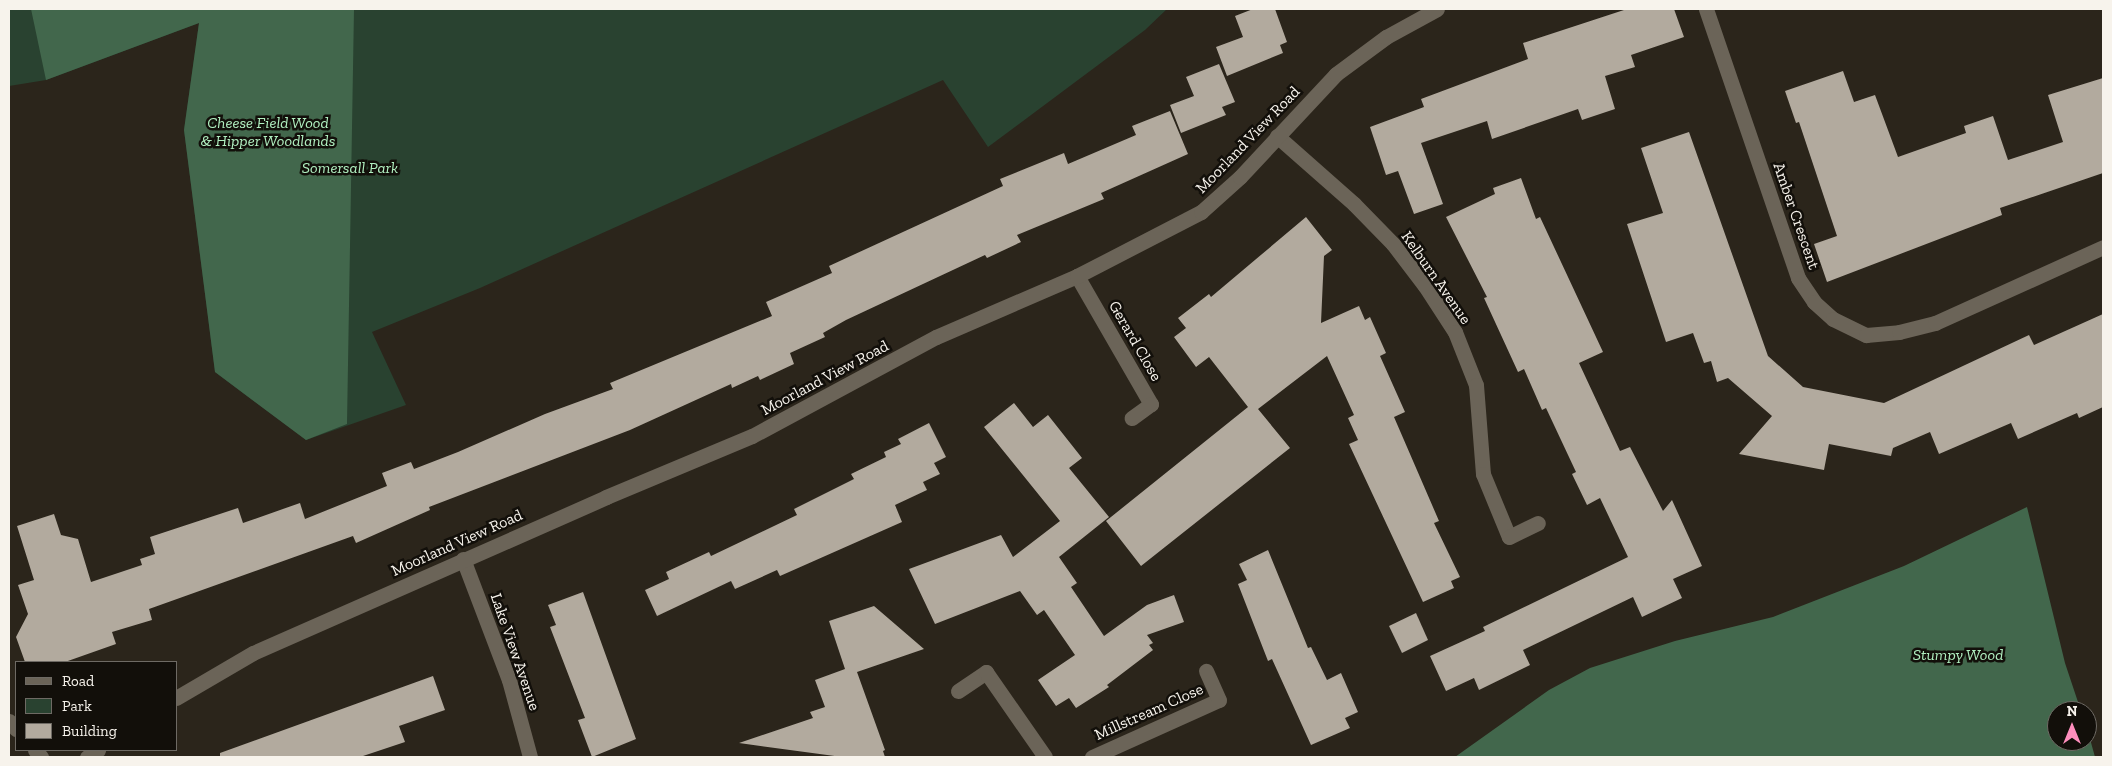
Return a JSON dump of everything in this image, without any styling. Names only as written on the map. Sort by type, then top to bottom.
[{"type":"street","name":"Moorland View Road","points":[[178,697],[254,653],[463,559],[752,436],[936,337],[1077,276],[1201,212],[1240,177],[1336,74],[1386,37],[1437,9]]},
{"type":"street","name":"Amber Crescent","points":[[1706,9],[1798,278],[1814,302],[1833,319],[1866,334],[1899,332],[1935,323],[2103,247]]},
{"type":"street","name":"Kelburn Avenue","points":[[1278,136],[1354,204],[1392,244],[1424,286],[1455,332],[1476,385],[1483,474],[1494,506],[1509,537],[1538,523]]},
{"type":"street","name":"Gerard Close","points":[[1077,276],[1151,404],[1132,418]]},
{"type":"street","name":"Lake View Avenue","points":[[463,559],[510,680],[530,757]]},
{"type":"street","name":"Millstream Close","points":[[1092,757],[1219,700],[1206,671]]},
{"type":"street","points":[[958,691],[986,672],[1045,757]]},
{"type":"green space","name":"Somersall Park","points":[[9,9],[1167,9],[1145,30],[988,147],[943,80],[480,288],[372,332],[406,405],[306,440],[215,372],[184,130],[199,23],[46,80],[9,86]]},
{"type":"green space","name":"Cheese Field Wood & Hipper Woodlands","points":[[31,9],[354,9],[347,424],[306,440],[215,372],[184,130],[199,23],[46,80]]},
{"type":"green space","name":"Stumpy Wood","points":[[2027,507],[2065,663],[2078,701],[2047,701],[2047,751],[2093,751],[2095,757],[1455,757],[1549,690],[1590,668],[1675,641],[1773,617],[1904,566]]},
{"type":"building","points":[[1253,9],[1275,9],[1287,42],[1280,45],[1283,53],[1227,76],[1216,47],[1243,37],[1235,16]]},
{"type":"building","points":[[1627,9],[1674,9],[1684,37],[1631,55],[1635,67],[1605,76],[1615,109],[1582,120],[1578,109],[1492,139],[1487,121],[1421,143],[1443,204],[1414,214],[1398,171],[1386,175],[1370,127],[1424,107],[1421,99],[1528,59],[1523,43]]},
{"type":"building","points":[[1219,64],[1235,102],[1222,107],[1226,115],[1181,133],[1170,105],[1194,96],[1186,77]]},
{"type":"building","points":[[1843,71],[1854,102],[1875,95],[1898,157],[1966,133],[1964,126],[1993,116],[2008,160],[2063,142],[2048,95],[2103,78],[2103,173],[2000,208],[2002,215],[1827,282],[1814,244],[1837,236],[1799,122],[1796,123],[1785,91]]},
{"type":"building","points":[[1170,111],[1188,154],[1101,193],[1104,199],[1017,235],[1021,242],[987,258],[985,255],[846,320],[823,333],[825,337],[790,353],[794,364],[760,380],[758,376],[732,388],[731,384],[630,430],[429,507],[430,510],[356,543],[353,536],[149,609],[152,620],[112,632],[116,644],[68,661],[25,661],[16,637],[28,614],[18,585],[34,580],[17,526],[54,514],[61,535],[78,539],[91,582],[142,565],[140,559],[155,554],[150,537],[238,508],[243,523],[300,503],[305,519],[387,486],[382,473],[411,462],[414,469],[458,452],[545,414],[613,389],[610,383],[772,316],[766,302],[832,273],[829,266],[1003,186],[1000,179],[1064,153],[1068,164],[1136,135],[1132,126]]},
{"type":"building","points":[[1689,132],[1768,356],[1803,387],[1884,403],[2029,335],[2034,345],[2103,314],[2103,407],[2079,418],[2077,413],[2018,439],[2011,423],[1939,454],[1930,432],[1893,448],[1891,456],[1829,444],[1824,470],[1739,454],[1772,416],[1728,378],[1717,382],[1711,361],[1704,363],[1693,333],[1666,342],[1627,224],[1663,213],[1641,148]]},
{"type":"building","points":[[1521,178],[1536,219],[1540,217],[1603,352],[1579,363],[1620,451],[1630,447],[1663,511],[1672,500],[1702,566],[1673,579],[1682,598],[1642,617],[1633,597],[1523,650],[1530,665],[1479,690],[1474,678],[1446,691],[1430,656],[1485,631],[1483,627],[1628,557],[1600,498],[1587,505],[1572,474],[1576,472],[1546,408],[1542,410],[1524,369],[1518,372],[1484,298],[1487,297],[1446,217],[1495,194],[1493,188]]},
{"type":"building","points":[[1306,217],[1332,250],[1324,256],[1321,323],[1359,306],[1365,320],[1370,317],[1386,353],[1380,356],[1405,412],[1394,417],[1439,521],[1434,523],[1460,577],[1451,581],[1454,588],[1423,602],[1349,444],[1358,440],[1348,418],[1354,415],[1327,356],[1258,409],[1290,448],[1141,566],[1106,521],[1248,407],[1209,357],[1196,367],[1174,337],[1186,328],[1178,318],[1209,294],[1211,297]]},
{"type":"building","points":[[1014,403],[1033,427],[1048,415],[1082,458],[1069,468],[1109,517],[1059,557],[1077,583],[1071,587],[1104,636],[1147,605],[1174,595],[1184,622],[1147,635],[1153,643],[1149,645],[1153,650],[1107,685],[1109,687],[1076,708],[1069,698],[1056,706],[1038,680],[1075,655],[1044,610],[1037,615],[1020,591],[935,624],[909,569],[1001,535],[1013,557],[1060,521],[984,427]]},
{"type":"building","points":[[929,423],[946,457],[934,463],[940,474],[923,482],[927,490],[895,505],[902,522],[780,576],[777,570],[735,589],[731,581],[657,616],[645,590],[669,579],[666,572],[709,552],[711,556],[797,515],[794,509],[854,479],[851,474],[886,457],[884,452],[901,444],[898,439]]},
{"type":"building","points":[[1268,550],[1308,648],[1311,647],[1327,680],[1341,673],[1358,712],[1345,718],[1350,728],[1311,745],[1272,659],[1268,661],[1238,584],[1247,580],[1239,564]]},
{"type":"building","points":[[583,592],[636,739],[592,757],[578,720],[585,718],[550,627],[556,625],[548,605]]},
{"type":"building","points":[[874,606],[924,649],[857,672],[885,750],[883,751],[885,757],[842,757],[739,743],[813,718],[810,712],[825,707],[815,680],[845,669],[829,621]]},
{"type":"building","points":[[1416,613],[1428,640],[1402,653],[1389,626]]},
{"type":"building","points":[[433,676],[445,710],[399,726],[405,742],[360,757],[220,757],[220,753]]}]
